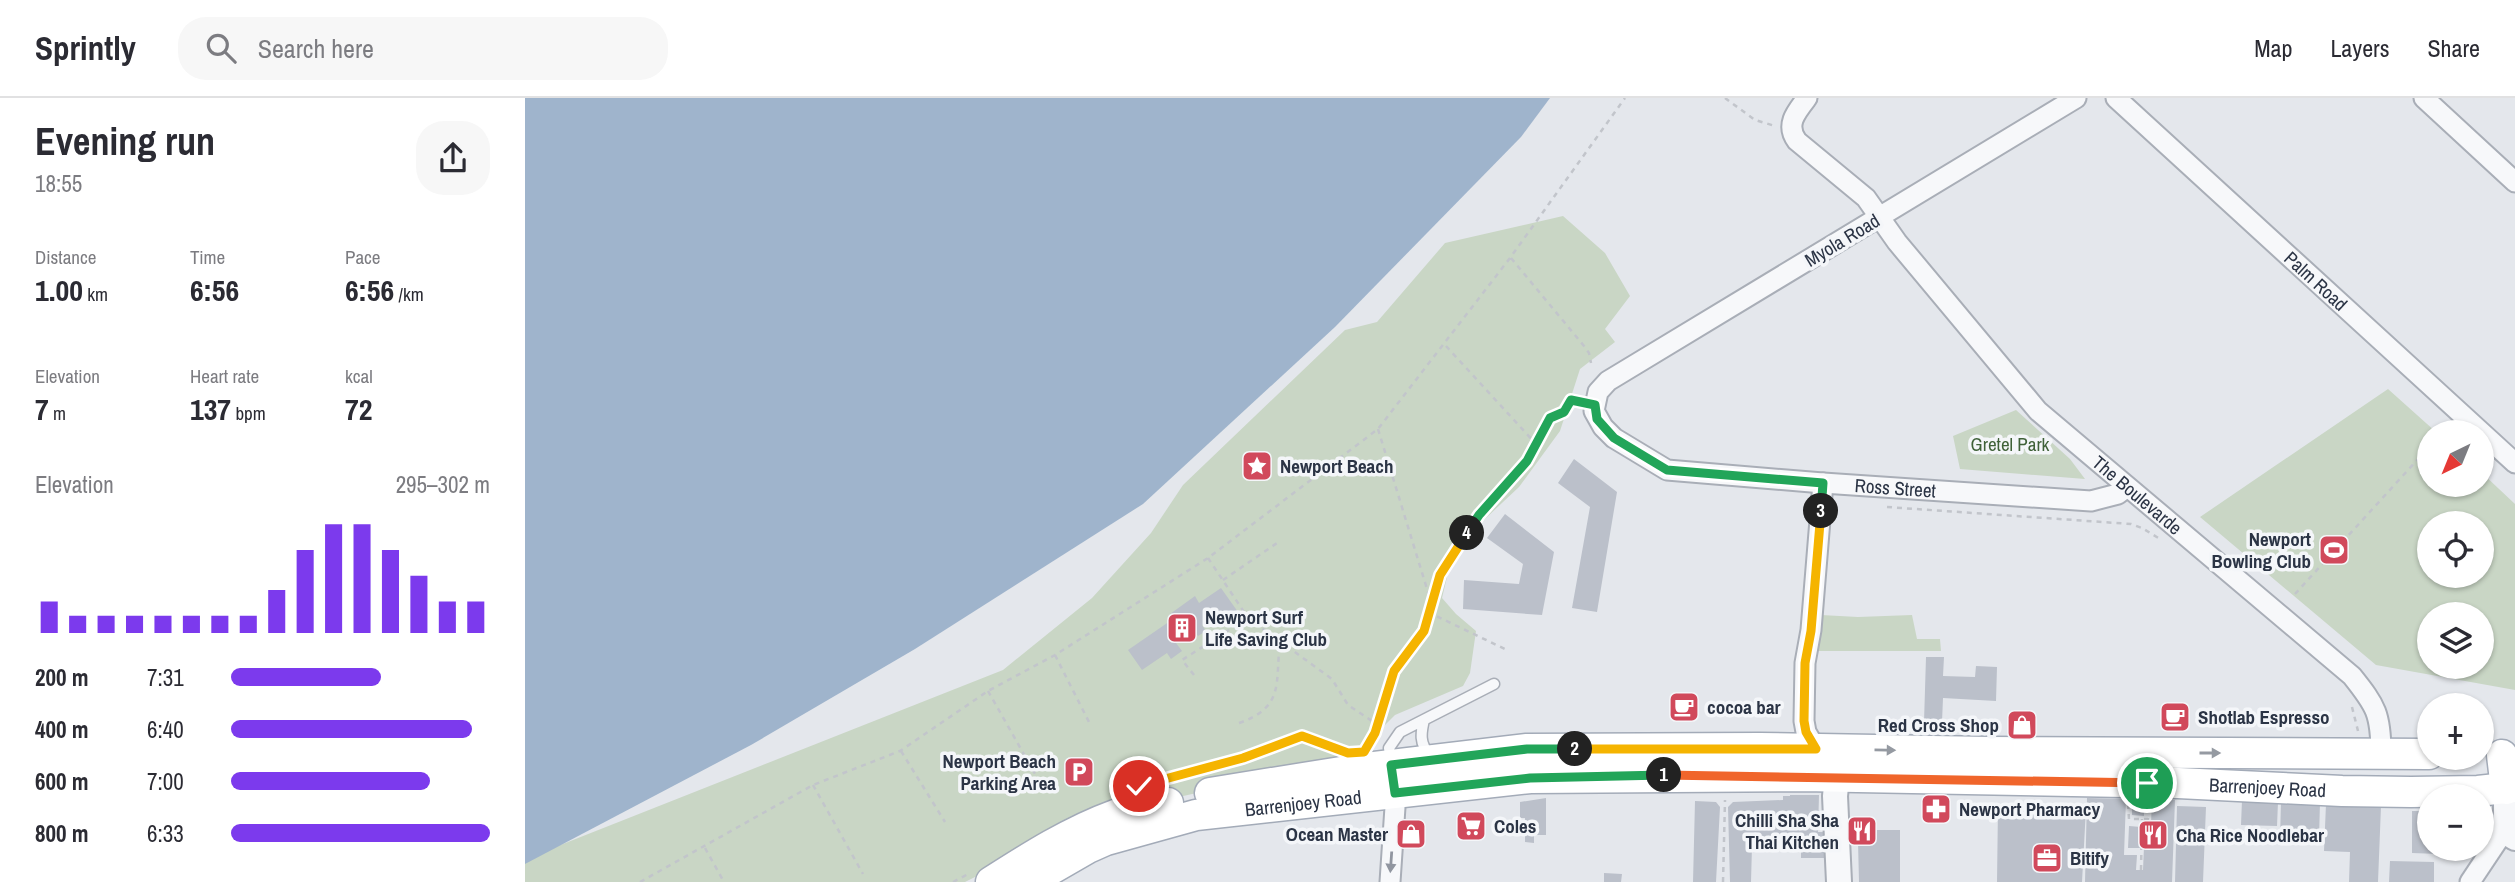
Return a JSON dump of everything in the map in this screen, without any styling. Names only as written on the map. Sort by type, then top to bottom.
[{"type":"main road","name":"Barrenjoey Road","points":[[1029,882],[1106,840],[1196,815],[1393,779],[1436,759],[1527,749],[2417,754]]},
{"type":"main road","points":[[2341,791],[2367,773],[2381,754],[2389,771],[2411,792]]},
{"type":"main road","points":[[2500,754],[2510,788]]},
{"type":"main road","name":"Barrenjoey Road","points":[[983,876],[1028,858],[1116,815],[1208,794],[1393,779],[1667,775],[2178,783],[2341,791],[2411,792],[2510,788]]},
{"type":"street","points":[[1791,131],[1794,116],[1807,98]]},
{"type":"street","name":"Myola Road","points":[[1595,405],[1598,392],[1608,381],[2076,98]]},
{"type":"street","name":"Palm Road","points":[[2116,98],[2515,463]]},
{"type":"street","points":[[2424,98],[2515,182]]},
{"type":"street","name":"The Boulevarde","points":[[1791,131],[1797,141],[1865,198],[2038,411],[2352,676],[2372,701],[2379,716],[2381,754]]},
{"type":"street","name":"Ross Street","points":[[1595,405],[1597,419],[1614,438],[1667,470],[2091,501],[2118,495],[2127,487]]},
{"type":"street","points":[[1816,749],[1806,732],[1804,721],[1805,663],[1811,631],[1823,483]]},
{"type":"street","points":[[1837,777],[1835,796],[1839,882]]},
{"type":"street","points":[[1389,882],[1393,779]]},
{"type":"street","points":[[2470,882],[2509,834],[2510,788]]},
{"type":"lane","points":[[1393,779],[1389,748],[1400,732],[1494,684]]},
{"type":"lane","points":[[1424,720],[1422,741],[1425,750],[1436,759]]},
{"type":"path","points":[[640,882],[813,785],[900,751],[988,691],[1055,654],[1207,558],[1378,429],[1510,258],[1625,98]]},
{"type":"path","points":[[1725,98],[1755,120],[1791,131]]},
{"type":"path","points":[[1510,258],[1584,346],[1591,363]]},
{"type":"path","points":[[1445,345],[1536,444]]},
{"type":"path","points":[[1364,752],[1378,724],[1394,671],[1424,631],[1440,575],[1479,515],[1527,461],[1550,418],[1564,412],[1571,400],[1595,405]]},
{"type":"path","points":[[1378,429],[1431,602]]},
{"type":"path","points":[[2295,594],[2417,460]]},
{"type":"path","points":[[1878,506],[2131,524],[2152,533],[2163,542]]},
{"type":"path","points":[[1223,580],[1280,541]]},
{"type":"path","points":[[1207,558],[1248,618],[1332,679],[1348,705],[1378,724]]},
{"type":"path","points":[[1428,612],[1509,652]]},
{"type":"path","points":[[1194,675],[1182,660],[1248,618]]},
{"type":"path","points":[[1238,723],[1262,714],[1269,705],[1275,693],[1280,642]]},
{"type":"path","points":[[1055,654],[1091,726]]},
{"type":"path","points":[[988,691],[1038,779]]},
{"type":"path","points":[[2351,703],[2358,734]]},
{"type":"path","points":[[1159,781],[1243,758],[1302,736],[1348,753]]},
{"type":"path","points":[[900,751],[945,822]]},
{"type":"path","points":[[813,785],[863,874]]},
{"type":"path","points":[[1723,882],[1725,789]]},
{"type":"path","points":[[2128,796],[2129,819],[2148,819],[2147,797]]},
{"type":"path","points":[[2141,870],[2142,819]]},
{"type":"path","points":[[705,847],[724,882]]},
{"type":"path","points":[[953,882],[983,876]]},
{"type":"green space","points":[[1563,216],[1605,253],[1630,296],[1605,329],[1615,342],[1580,369],[1560,431],[1519,487],[1454,548],[1442,598],[1476,631],[1470,673],[1463,686],[1395,715],[1352,758],[1099,815],[965,882],[525,882],[525,859],[1003,670],[1092,598],[1151,533],[1183,485],[1345,330],[1377,322],[1445,243]]},
{"type":"green space","name":"Newport Bowling Club","points":[[2388,389],[2423,420],[2417,420],[2417,497],[2494,497],[2494,484],[2515,504],[2515,690],[2454,679],[2494,679],[2494,602],[2417,602],[2417,672],[2376,665],[2200,517]]},
{"type":"green space","name":"Gretel Park","points":[[2016,410],[2070,459],[2085,479],[1960,469],[1953,436]]},
{"type":"green space","points":[[1821,615],[1912,615],[1917,639],[1940,639],[1941,651],[1818,651]]},
{"type":"water","points":[[525,98],[1550,98],[1521,137],[1335,327],[1143,504],[915,649],[751,745],[525,864]]},
{"type":"building","points":[[1574,459],[1617,492],[1597,612],[1572,608],[1590,507],[1558,483]]},
{"type":"building","points":[[1505,514],[1554,552],[1542,615],[1463,609],[1464,580],[1519,584],[1523,564],[1487,538]]},
{"type":"building","name":"Newport Surf Life Saving Club","points":[[1221,588],[1238,612],[1227,619],[1222,612],[1202,625],[1206,631],[1198,636],[1194,630],[1176,643],[1182,651],[1171,659],[1167,653],[1142,670],[1128,650],[1173,619],[1170,614],[1195,596],[1199,603]]},
{"type":"building","points":[[1926,657],[1944,657],[1943,676],[1975,677],[1976,666],[1997,667],[1996,701],[1943,698],[1942,722],[1924,722]]},
{"type":"building","points":[[1819,795],[1818,832],[1825,832],[1827,858],[1801,858],[1801,833],[1797,833],[1797,846],[1791,846],[1790,851],[1783,849],[1783,841],[1761,840],[1761,847],[1752,846],[1751,882],[1730,882],[1728,807],[1733,802],[1783,800],[1783,796]]},
{"type":"building","points":[[1546,798],[1546,835],[1534,835],[1534,843],[1525,842],[1525,818],[1520,818],[1520,802]]},
{"type":"building","points":[[2087,798],[2126,799],[2124,855],[2137,855],[2136,870],[2143,870],[2145,823],[2151,824],[2152,799],[2175,800],[2172,882],[2085,882]]},
{"type":"building","points":[[2242,800],[2278,802],[2277,826],[2241,825]]},
{"type":"building","points":[[1695,801],[1716,802],[1720,807],[1716,882],[1693,882]]},
{"type":"building","points":[[2281,801],[2320,802],[2319,838],[2293,837],[2293,841],[2280,840]]},
{"type":"building","points":[[2132,804],[2144,804],[2144,816],[2132,815]]},
{"type":"building","points":[[2326,804],[2381,806],[2378,882],[2349,882],[2350,852],[2324,851]]},
{"type":"building","points":[[1998,806],[2086,808],[2082,882],[1997,882]]},
{"type":"building","points":[[2177,806],[2206,807],[2203,882],[2175,882]]},
{"type":"building","points":[[2412,811],[2417,811],[2417,853],[2412,853]]},
{"type":"building","name":"Ocean Master","points":[[1417,821],[1417,845],[1404,845],[1405,823]]},
{"type":"building","points":[[2129,826],[2141,827],[2140,848],[2128,848]]},
{"type":"building","points":[[1875,830],[1900,830],[1900,882],[1859,882],[1858,841],[1876,840]]},
{"type":"building","points":[[2390,861],[2434,862],[2434,882],[2389,882]]},
{"type":"building","points":[[1604,873],[1622,874],[1621,882],[1604,882]]},
{"type":"place","name":"Newport Beach","points":[[1257,466]]},
{"type":"place","name":"Newport Bowling Club","points":[[2334,550]]},
{"type":"place","name":"Newport Surf Life Saving Club","points":[[1182,628]]},
{"type":"place","name":"cocoa bar","points":[[1684,707]]},
{"type":"place","name":"Shotlab Espresso","points":[[2175,717]]},
{"type":"place","name":"Red Cross Shop","points":[[2022,725]]},
{"type":"place","name":"Newport Beach Parking Area","points":[[1079,772]]},
{"type":"place","name":"Newport Pharmacy","points":[[1936,809]]},
{"type":"place","name":"Coles","points":[[1471,826]]},
{"type":"place","name":"Chilli Sha Sha Thai Kitchen","points":[[1862,831]]},
{"type":"place","name":"Ocean Master","points":[[1411,834]]},
{"type":"place","name":"Cha Rice Noodlebar","points":[[2153,835]]},
{"type":"place","name":"Bitify","points":[[2047,858]]},
{"type":"route","points":[[1139,786],[1243,758],[1302,736],[1348,753],[1364,752],[1375,733],[1394,671],[1424,631],[1440,575],[1479,515],[1527,461],[1550,418],[1564,412],[1571,400],[1595,405],[1597,419],[1614,438],[1667,470],[1823,483],[1811,631],[1805,663],[1804,721],[1806,732],[1816,749],[1527,749],[1391,765],[1395,793],[1530,778],[1667,775],[2147,783]]}]
